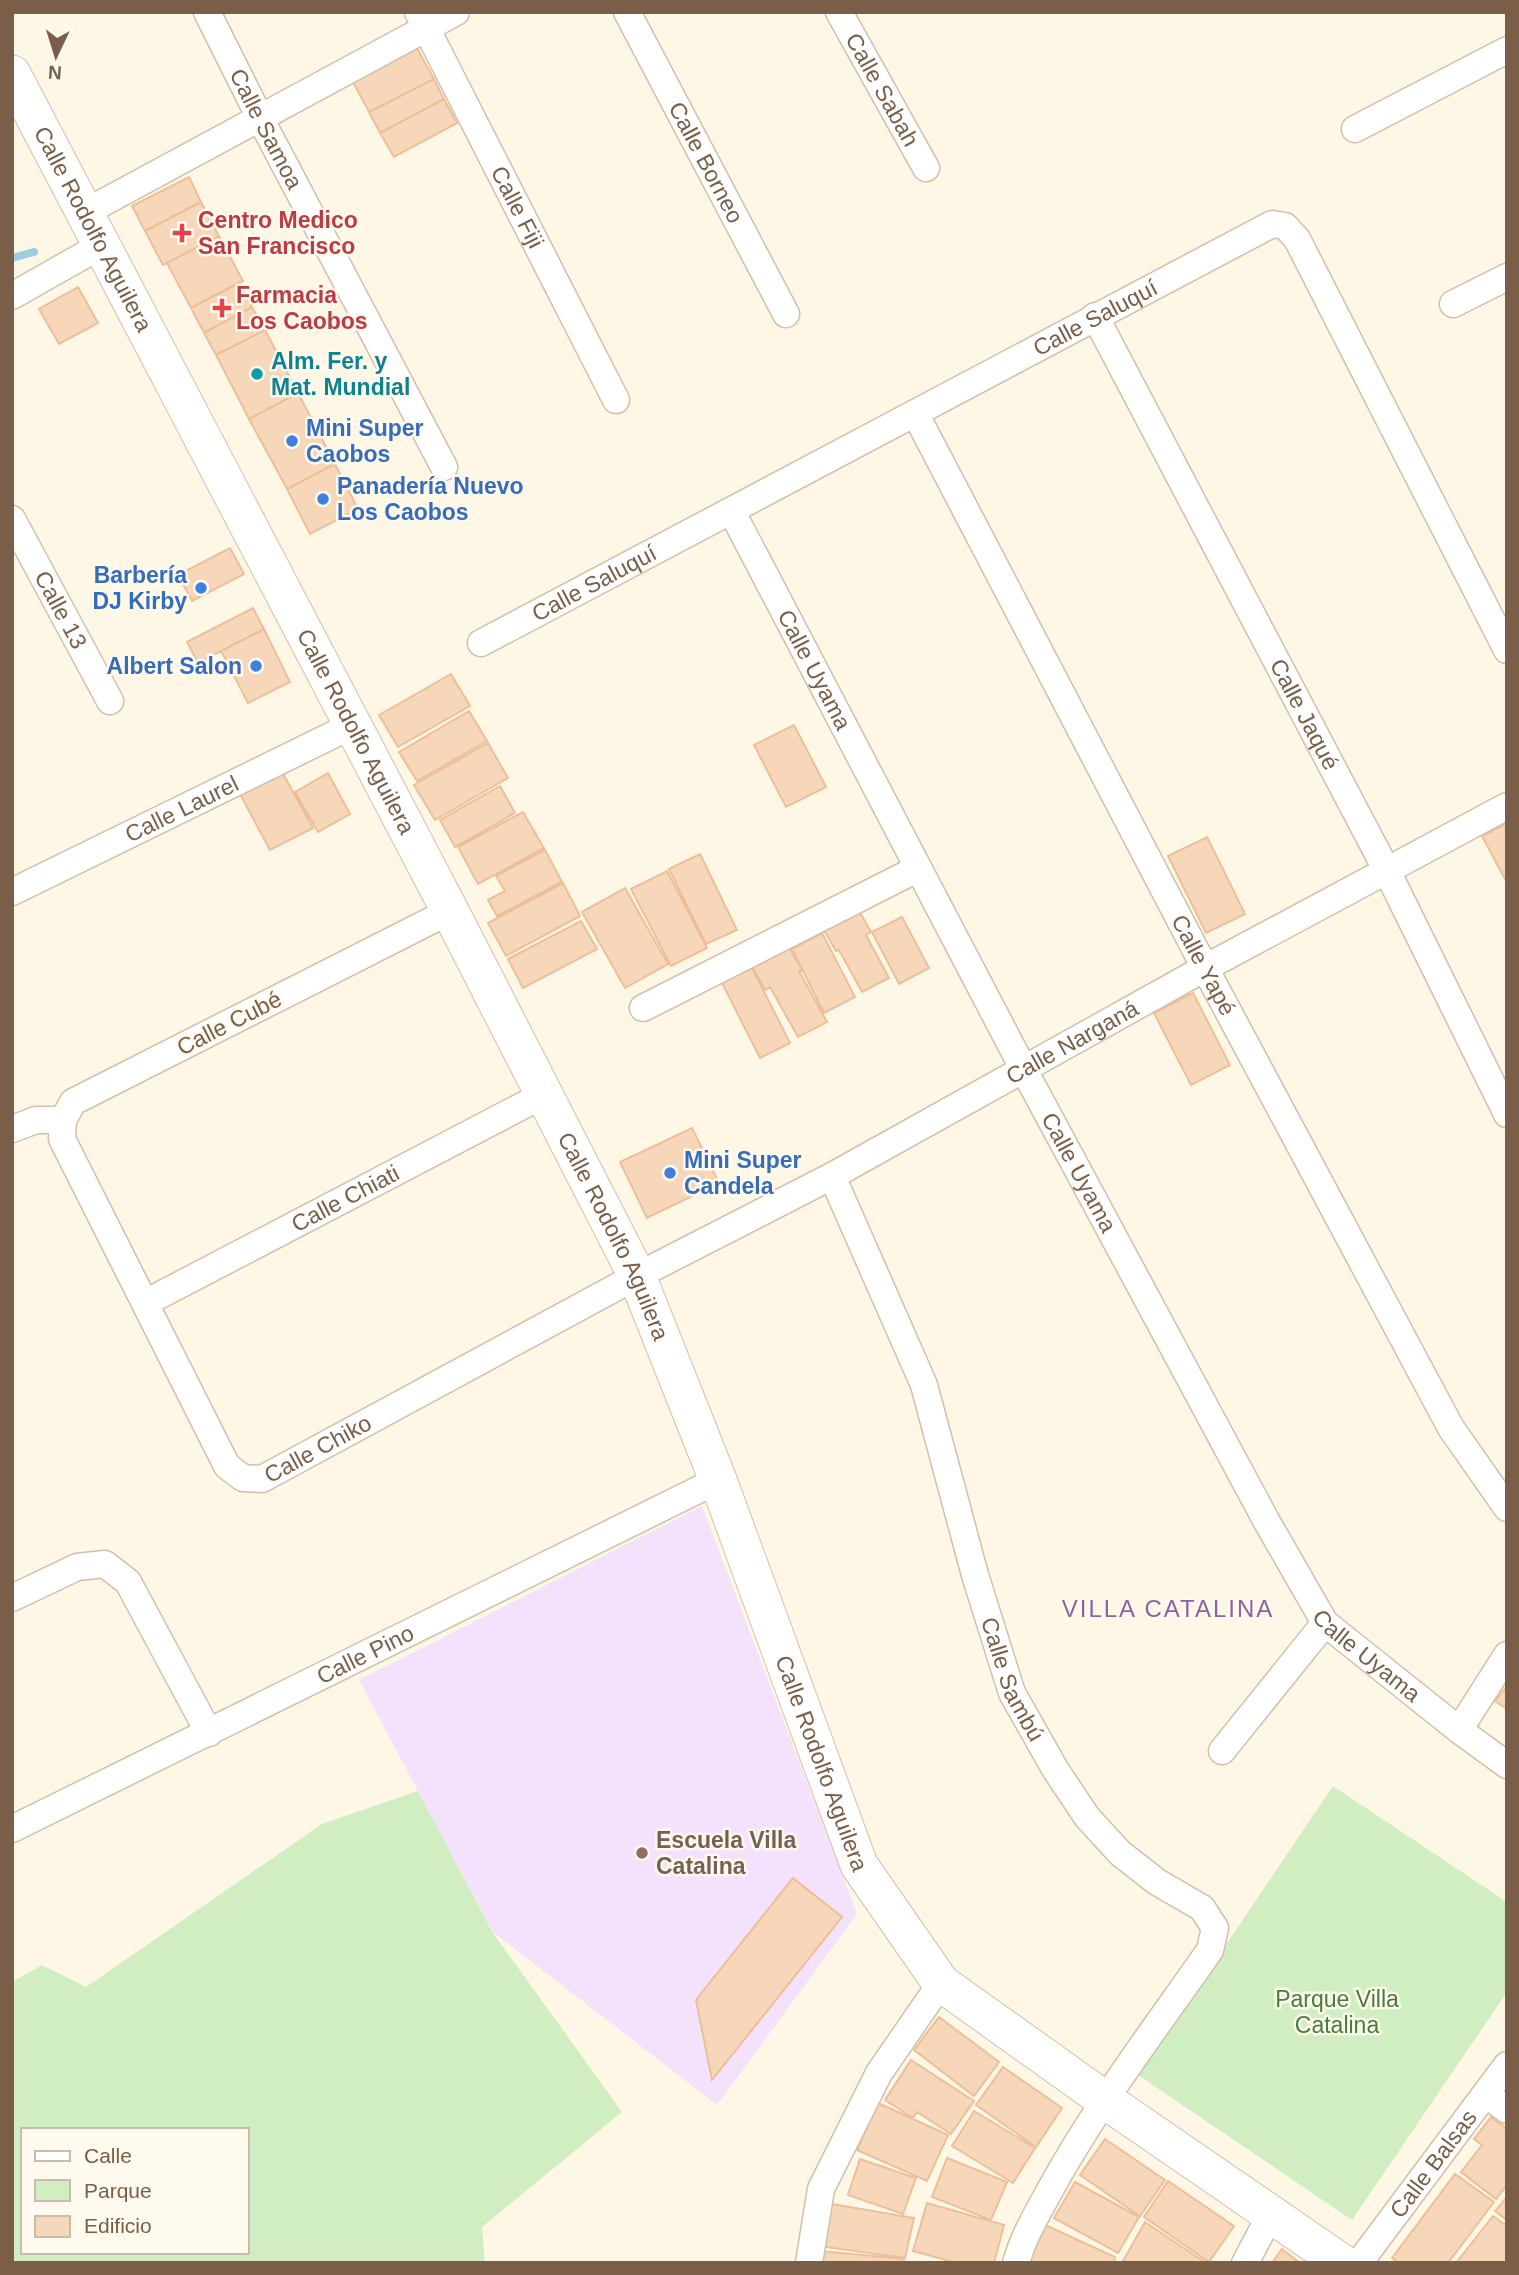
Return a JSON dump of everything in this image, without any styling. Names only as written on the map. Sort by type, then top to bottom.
[{"type":"street","name":"Calle Samoa","points":[[207,12],[444,467]]},
{"type":"street","points":[[84,213],[260,118],[423,21],[456,12]]},
{"type":"street","name":"Calle Borneo","points":[[627,12],[786,314]]},
{"type":"street","name":"Calle Sabah","points":[[842,13],[926,169]]},
{"type":"street","name":"Calle Fiji","points":[[423,21],[616,400]]},
{"type":"street","points":[[1355,129],[1507,50]]},
{"type":"street","name":"Calle Rodolfo Aguilera","points":[[12,74],[450,911],[637,1276],[718,1480],[859,1865],[941,1983],[1342,2263]]},
{"type":"street","name":"Calle Saluquí","points":[[481,643],[1272,224],[1285,226],[1297,239],[1507,650]]},
{"type":"street","points":[[12,296],[102,245]]},
{"type":"street","points":[[1453,304],[1507,277]]},
{"type":"street","name":"Calle Jaqué","points":[[1096,316],[1387,871],[1507,1114]]},
{"type":"street","name":"Calle Yapé","points":[[915,413],[1205,968],[1451,1428],[1507,1508]]},
{"type":"street","name":"Calle Uyama","points":[[732,512],[1024,1070],[1260,1509],[1325,1623],[1507,1765]]},
{"type":"street","name":"Calle 13","points":[[12,519],[110,701]]},
{"type":"street","name":"Calle Laurel","points":[[12,892],[351,726]]},
{"type":"street","name":"Calle Narganá","points":[[637,1276],[832,1176],[1205,968],[1507,806]]},
{"type":"street","points":[[642,1008],[917,869]]},
{"type":"street","name":"Calle Cubé","points":[[63,1120],[73,1102],[450,911]]},
{"type":"street","name":"Calle Chiati","points":[[145,1303],[545,1094]]},
{"type":"street","points":[[12,1129],[36,1120],[63,1120]]},
{"type":"street","name":"Calle Chiko","points":[[63,1120],[62,1139],[228,1466],[243,1478],[262,1479],[637,1276]]},
{"type":"street","name":"Calle Sambú","points":[[832,1176],[924,1385],[975,1575],[1012,1693],[1055,1769],[1087,1817],[1120,1853],[1157,1882],[1202,1908],[1215,1928],[1210,1950],[1105,2100],[1066,2161],[1021,2245],[1016,2263]]},
{"type":"street","name":"Calle Pino","points":[[12,1829],[718,1480]]},
{"type":"street","points":[[12,1598],[77,1567],[105,1564],[128,1582],[209,1733]]},
{"type":"street","points":[[1222,1751],[1325,1623]]},
{"type":"street","points":[[1459,1730],[1507,1655]]},
{"type":"street","points":[[809,2263],[821,2189],[879,2073],[941,1983]]},
{"type":"street","name":"Calle Balsas","points":[[1359,2263],[1496,2102],[1507,2065]]},
{"type":"street","points":[[1245,2263],[1271,2214]]},
{"type":"shaded area","name":"Escuela Villa Catalina","points":[[702,1506],[857,1914],[717,2105],[493,1932],[359,1680]]},
{"type":"green space","name":"Parque Villa Catalina","points":[[1333,1786],[1507,1902],[1507,1992],[1352,2220],[1138,2075]]},
{"type":"green space","points":[[418,1791],[493,1933],[622,2112],[482,2227],[485,2263],[12,2263],[12,1982],[42,1965],[86,1987],[322,1824]]},
{"type":"building","points":[[417,48],[434,79],[369,112],[353,82]]},
{"type":"building","points":[[434,79],[444,99],[380,133],[369,112]]},
{"type":"building","points":[[444,99],[457,123],[394,157],[380,133]]},
{"type":"building","points":[[189,177],[201,202],[145,231],[132,206]]},
{"type":"building","name":"Centro Medico San Francisco","points":[[201,202],[219,236],[163,265],[145,231]]},
{"type":"building","points":[[219,236],[243,281],[191,308],[167,263]]},
{"type":"building","name":"Farmacia Los Caobos","points":[[240,282],[252,307],[204,333],[191,308]]},
{"type":"building","points":[[78,287],[98,323],[59,344],[39,309]]},
{"type":"building","points":[[252,307],[265,330],[216,355],[204,333]]},
{"type":"building","name":"Alm. Fer. y Mat. Mundial","points":[[265,330],[298,393],[249,419],[216,355]]},
{"type":"building","name":"Mini Super Caobos","points":[[298,393],[335,464],[287,489],[249,419]]},
{"type":"building","name":"Panadería Nuevo Los Caobos","points":[[335,464],[358,509],[310,534],[287,489]]},
{"type":"building","name":"Barbería DJ Kirby","points":[[230,548],[244,574],[192,601],[178,575]]},
{"type":"building","points":[[253,608],[264,629],[198,663],[187,642]]},
{"type":"building","name":"Albert Salon","points":[[264,629],[290,682],[248,703],[221,651]]},
{"type":"building","points":[[451,674],[470,706],[398,747],[379,715]]},
{"type":"building","points":[[469,711],[487,741],[417,781],[399,752]]},
{"type":"building","points":[[794,725],[826,787],[786,807],[754,745]]},
{"type":"building","points":[[488,743],[508,778],[435,820],[414,785]]},
{"type":"building","points":[[282,772],[313,828],[270,850],[240,794]]},
{"type":"building","points":[[328,773],[350,814],[318,832],[295,792]]},
{"type":"building","points":[[500,786],[515,813],[455,847],[440,820]]},
{"type":"building","points":[[523,812],[544,848],[478,884],[458,847]]},
{"type":"building","points":[[1507,823],[1507,883],[1482,836]]},
{"type":"building","points":[[1207,837],[1245,914],[1206,933],[1168,856]]},
{"type":"building","points":[[545,850],[562,882],[497,916],[488,900],[505,891],[496,876]]},
{"type":"building","points":[[700,854],[737,930],[706,944],[669,869]]},
{"type":"building","points":[[667,871],[707,948],[671,966],[631,889]]},
{"type":"building","points":[[563,883],[580,916],[506,956],[488,923]]},
{"type":"building","points":[[625,888],[668,964],[625,988],[582,912]]},
{"type":"building","points":[[859,911],[871,932],[866,935],[889,978],[862,992],[839,950],[836,951],[824,930]]},
{"type":"building","points":[[902,917],[929,968],[899,984],[872,932]]},
{"type":"building","points":[[581,921],[597,949],[523,988],[508,959]]},
{"type":"building","points":[[822,933],[855,997],[824,1013],[792,949]]},
{"type":"building","points":[[788,946],[827,1022],[798,1037],[770,987],[765,990],[752,966]]},
{"type":"building","points":[[751,966],[790,1043],[760,1058],[721,981]]},
{"type":"building","points":[[1193,993],[1230,1065],[1191,1085],[1154,1013]]},
{"type":"building","name":"Mini Super Candela","points":[[692,1128],[719,1183],[647,1218],[620,1162]]},
{"type":"building","points":[[1507,1686],[1507,1709],[1495,1701]]},
{"type":"building","points":[[793,1878],[842,1917],[712,2080],[696,2000]]},
{"type":"building","points":[[939,2017],[999,2062],[974,2096],[914,2050]]},
{"type":"building","points":[[911,2060],[974,2101],[951,2134],[917,2112],[913,2118],[885,2100]]},
{"type":"building","points":[[1003,2067],[1062,2108],[1036,2147],[976,2105]]},
{"type":"building","points":[[878,2103],[948,2135],[927,2181],[857,2150]]},
{"type":"building","points":[[974,2111],[1035,2148],[1013,2183],[952,2146]]},
{"type":"building","points":[[1491,2117],[1507,2129],[1507,2185],[1496,2199],[1461,2172],[1482,2145],[1474,2139]]},
{"type":"building","points":[[1105,2139],[1165,2180],[1140,2216],[1080,2175]]},
{"type":"building","points":[[947,2158],[1007,2182],[991,2220],[932,2197]]},
{"type":"building","points":[[860,2159],[916,2178],[903,2214],[848,2195]]},
{"type":"building","points":[[1455,2174],[1494,2202],[1448,2263],[1399,2263],[1392,2258]]},
{"type":"building","points":[[1168,2181],[1234,2226],[1209,2262],[1144,2217]]},
{"type":"building","points":[[1075,2182],[1139,2217],[1118,2253],[1054,2218]]},
{"type":"building","points":[[1507,2197],[1507,2220],[1495,2211]]},
{"type":"building","points":[[826,2203],[914,2218],[905,2258],[818,2246]]},
{"type":"building","points":[[927,2203],[1004,2225],[994,2263],[957,2263],[913,2251]]},
{"type":"building","points":[[1493,2216],[1507,2226],[1507,2263],[1456,2263]]},
{"type":"building","points":[[1145,2222],[1206,2263],[1122,2263]]},
{"type":"building","points":[[1041,2223],[1115,2257],[1114,2263],[1023,2263]]},
{"type":"building","points":[[1282,2249],[1300,2263],[1272,2263]]},
{"type":"building","points":[[820,2251],[904,2259],[903,2263],[818,2263]]},
{"type":"waterway","points":[[12,258],[34,252]]},
{"type":"place","name":"Centro Medico San Francisco","points":[[182,233]]},
{"type":"place","name":"Farmacia Los Caobos","points":[[222,308]]},
{"type":"place","name":"Alm. Fer. y Mat. Mundial","points":[[257,374]]},
{"type":"place","name":"Mini Super Caobos","points":[[292,441]]},
{"type":"place","name":"Panadería Nuevo Los Caobos","points":[[323,499]]},
{"type":"place","name":"Barbería DJ Kirby","points":[[201,588]]},
{"type":"place","name":"Albert Salon","points":[[256,666]]},
{"type":"place","name":"Mini Super Candela","points":[[670,1173]]},
{"type":"place","name":"Escuela Villa Catalina","points":[[642,1853]]},
{"type":"district","name":"VILLA CATALINA","points":[[1168,1609]]}]
